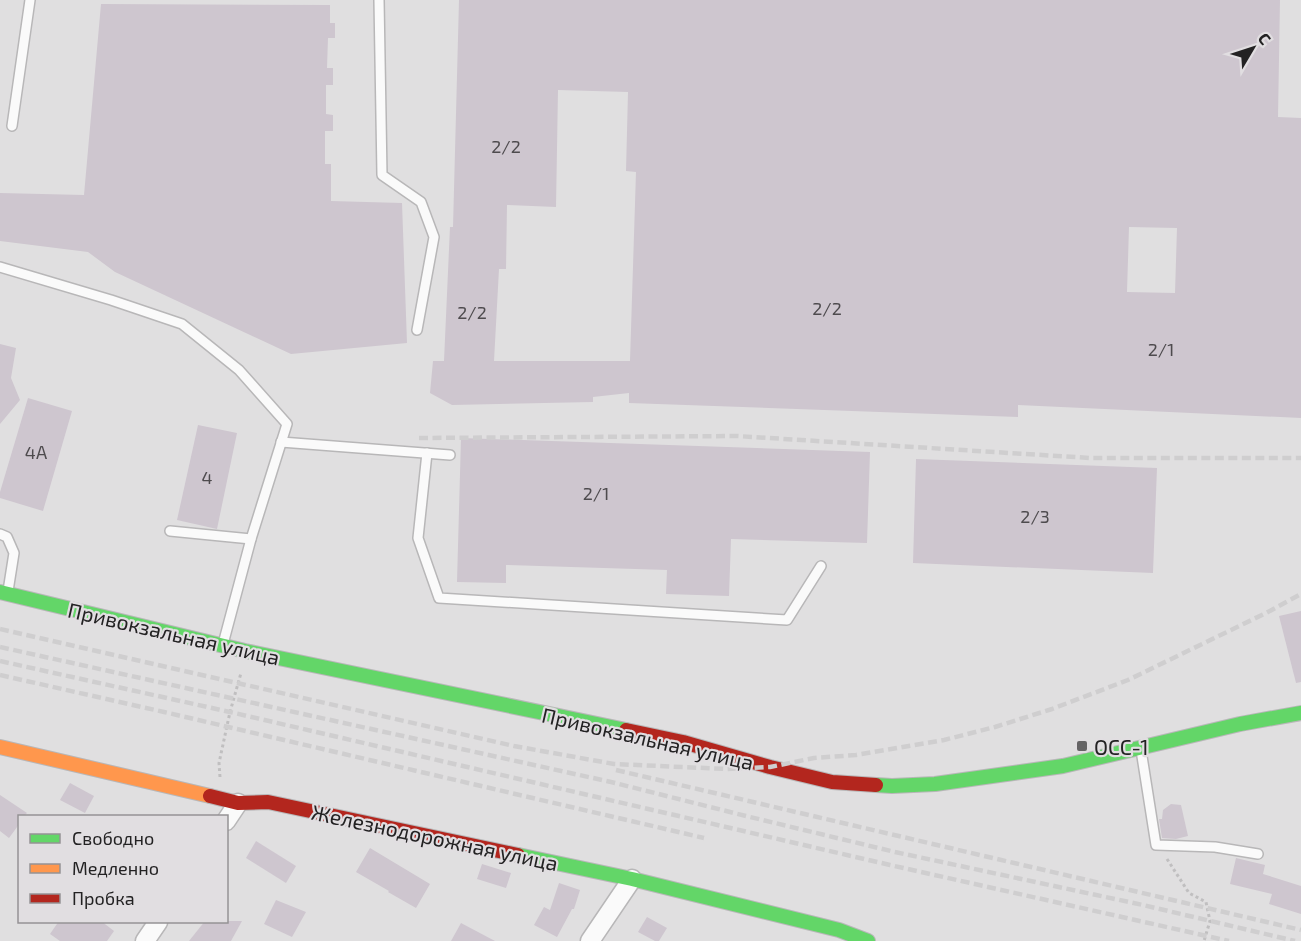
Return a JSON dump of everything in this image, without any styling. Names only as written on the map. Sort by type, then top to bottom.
[{"type":"main road","name":"Привокзальная улица","points":[[4,593],[222,646],[683,742],[832,782],[892,786],[935,784],[1063,766],[1240,724],[1301,713]]},
{"type":"main road","name":"Железнодорожная улица","points":[[0,747],[231,802],[268,802],[632,879],[835,936],[868,941]]},
{"type":"street","points":[[228,815],[231,802]]},
{"type":"street","points":[[590,941],[632,879]]},
{"type":"street","points":[[145,941],[157,923]]},
{"type":"lane","points":[[12,126],[30,0]]},
{"type":"lane","points":[[379,0],[382,175],[421,202],[434,237],[417,330]]},
{"type":"lane","points":[[0,267],[182,324],[239,370],[287,424],[251,539],[222,646]]},
{"type":"lane","points":[[281,442],[450,455]]},
{"type":"lane","points":[[427,453],[418,538],[439,598],[787,620],[821,566]]},
{"type":"lane","points":[[170,531],[251,539]]},
{"type":"lane","points":[[0,534],[7,537],[14,553],[4,593]]},
{"type":"lane","points":[[1141,748],[1156,845],[1215,847],[1258,854]]},
{"type":"path","points":[[231,802],[219,763],[245,651]]},
{"type":"path","points":[[1156,845],[1189,893],[1206,902],[1210,921],[1204,941]]},
{"type":"building","points":[[459,0],[1280,0],[1278,117],[1301,118],[1301,418],[1018,405],[1018,417],[629,403],[629,393],[593,397],[593,402],[452,405],[430,393],[433,361],[444,361],[450,227],[453,227]],"holes":[[[558,90],[628,92],[626,171],[636,172],[630,361],[494,361],[499,269],[506,269],[507,205],[556,207]],[[1129,227],[1177,228],[1175,293],[1127,292]]]},
{"type":"building","points":[[101,4],[330,5],[330,23],[335,23],[335,38],[328,38],[327,68],[333,68],[333,85],[326,85],[326,114],[333,115],[333,131],[325,131],[325,164],[331,164],[331,201],[402,203],[407,343],[291,354],[115,272],[88,252],[0,241],[0,193],[84,195]]},
{"type":"building","points":[[0,344],[16,348],[11,378],[20,400],[0,424]]},
{"type":"building","points":[[28,398],[72,411],[43,511],[0,498]]},
{"type":"building","points":[[198,425],[237,433],[217,529],[177,520]]},
{"type":"building","points":[[461,438],[870,452],[867,543],[731,539],[729,596],[666,594],[667,570],[506,565],[506,583],[457,582]]},
{"type":"building","points":[[916,459],[1157,468],[1153,573],[913,563]]},
{"type":"building","points":[[1301,611],[1301,682],[1296,683],[1279,616]]},
{"type":"building","points":[[70,783],[94,796],[85,813],[60,800]]},
{"type":"building","points":[[0,795],[27,813],[18,815],[18,826],[9,838],[0,831]]},
{"type":"building","points":[[1171,804],[1181,805],[1188,836],[1176,839],[1162,838],[1159,819],[1162,819],[1163,810]]},
{"type":"building","points":[[256,841],[296,866],[286,883],[246,858]]},
{"type":"building","points":[[370,848],[430,884],[416,908],[356,872]]},
{"type":"building","points":[[1236,858],[1265,865],[1263,874],[1301,886],[1301,914],[1269,904],[1272,894],[1230,884]]},
{"type":"building","points":[[482,864],[511,873],[506,888],[477,879]]},
{"type":"building","points":[[559,883],[580,890],[574,909],[557,937],[534,925],[544,907],[550,910]]},
{"type":"building","points":[[276,900],[306,912],[292,937],[264,924]]},
{"type":"building","points":[[647,917],[667,928],[659,941],[638,932]]},
{"type":"building","points":[[242,921],[231,941],[189,941],[203,923]]},
{"type":"building","points":[[58,923],[104,923],[114,931],[107,941],[60,941],[50,934]]},
{"type":"building","points":[[461,923],[495,941],[451,941]]},
{"type":"railway","points":[[419,438],[737,436],[1090,458],[1301,458]]},
{"type":"railway","points":[[0,629],[514,746],[614,764],[727,769],[770,767],[814,758],[856,755],[944,740],[995,727],[1052,709],[1128,680],[1301,594]]},
{"type":"railway","points":[[0,647],[611,782],[895,852],[1143,905],[1295,941]]},
{"type":"railway","points":[[0,661],[1229,941]]},
{"type":"railway","points":[[0,675],[704,838]]},
{"type":"railway","points":[[616,770],[1301,930]]},
{"type":"traffic: fast","points":[[0,592],[245,651],[626,730]]},
{"type":"traffic: fast","points":[[876,785],[935,784],[1063,766],[1240,724],[1301,713]]},
{"type":"traffic: fast","points":[[518,855],[632,879],[839,930],[868,941]]},
{"type":"traffic: slow","points":[[0,747],[210,796]]},
{"type":"traffic: jam","points":[[626,730],[683,742],[832,782],[876,785]]},
{"type":"traffic: jam","points":[[210,796],[238,803],[268,802],[518,855]]},
{"type":"place","name":"ОСС-1","points":[[1082,746]]}]
